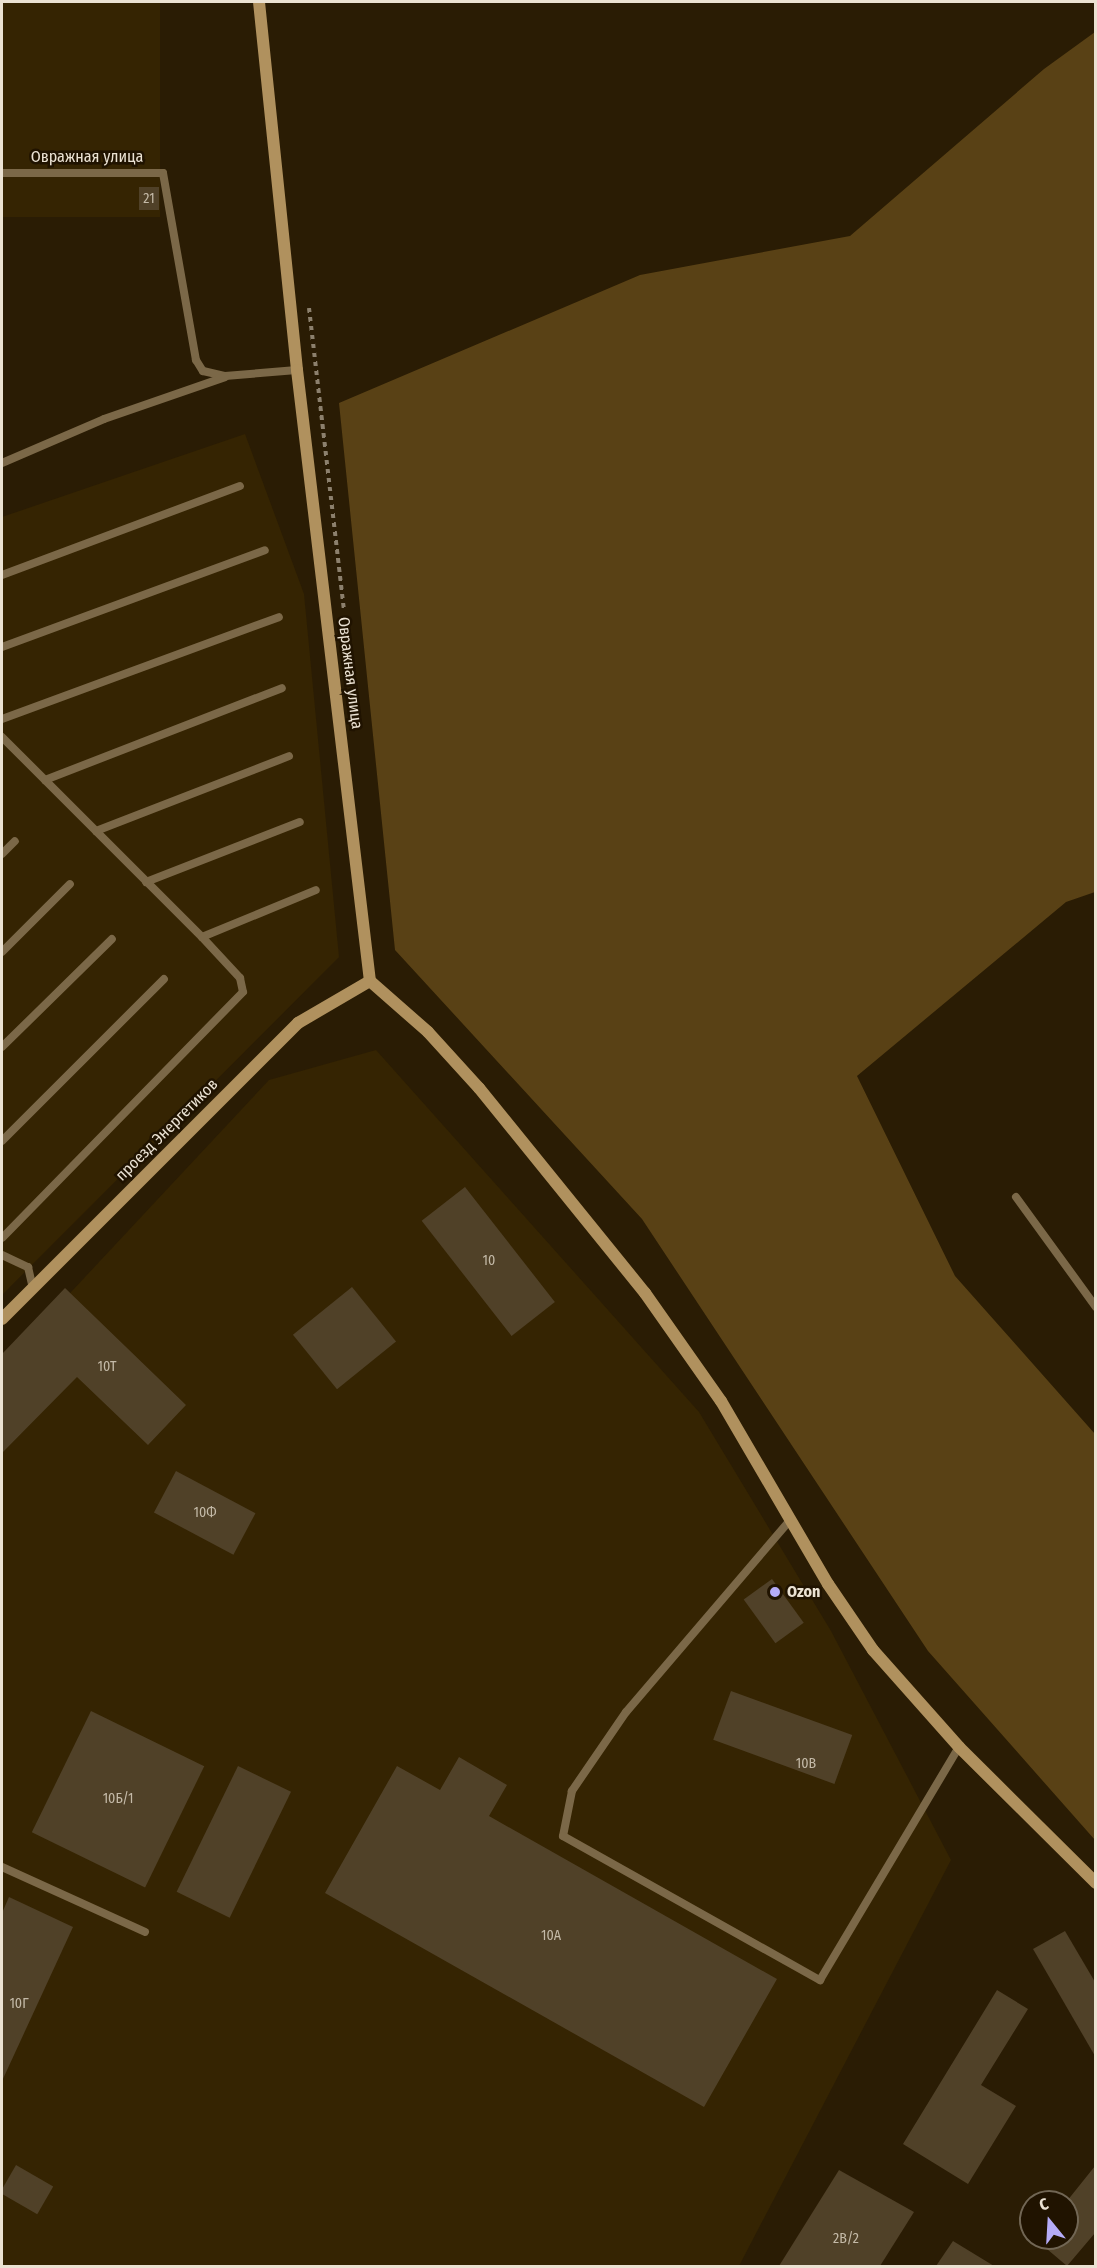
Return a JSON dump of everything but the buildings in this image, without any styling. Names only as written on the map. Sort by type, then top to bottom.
[{"type":"street","name":"Овражная улица","points":[[259,2],[297,370],[370,981]]},
{"type":"street","name":"проезд Энергетиков","points":[[2,1319],[298,1023],[370,981]]},
{"type":"street","points":[[370,981],[428,1032],[479,1088],[645,1293],[721,1401],[873,1650],[959,1747],[1095,1883]]},
{"type":"lane","name":"Овражная улица","points":[[2,173],[163,173],[196,360],[203,371],[225,376],[297,370]]},
{"type":"lane","points":[[2,462],[104,418],[225,376]]},
{"type":"lane","points":[[2,575],[240,486]]},
{"type":"lane","points":[[2,647],[266,550]]},
{"type":"lane","points":[[2,719],[279,616]]},
{"type":"lane","points":[[45,780],[282,688]]},
{"type":"lane","points":[[2,737],[202,937],[240,978],[243,992],[2,1238]]},
{"type":"lane","points":[[96,831],[289,756]]},
{"type":"lane","points":[[146,882],[300,822]]},
{"type":"lane","points":[[2,854],[15,841]]},
{"type":"lane","points":[[2,952],[70,884]]},
{"type":"lane","points":[[202,937],[316,890]]},
{"type":"lane","points":[[2,1047],[112,939]]},
{"type":"lane","points":[[2,1141],[164,979]]},
{"type":"lane","points":[[1016,1197],[1095,1307]]},
{"type":"lane","points":[[2,1255],[28,1267],[33,1288]]},
{"type":"lane","points":[[791,1519],[626,1712],[572,1791],[563,1836],[820,1980],[959,1747]]},
{"type":"lane","points":[[2,1867],[145,1932]]},
{"type":"path","points":[[307,296],[344,613]]},
{"type":"shaded area","points":[[2,2],[160,2],[160,217],[2,217]]},
{"type":"shaded area","points":[[1095,32],[1095,892],[1066,902],[857,1076],[955,1276],[1095,1434],[1095,1840],[928,1651],[642,1219],[395,950],[339,403],[640,275],[850,236],[1044,69]]},
{"type":"shaded area","points":[[245,434],[304,594],[339,957],[2,1295],[2,517]]},
{"type":"shaded area","points":[[376,1050],[699,1412],[831,1631],[951,1860],[739,2266],[2,2266],[2,1366],[269,1080]]},
{"type":"place","name":"Ozon","points":[[775,1592]]}]
